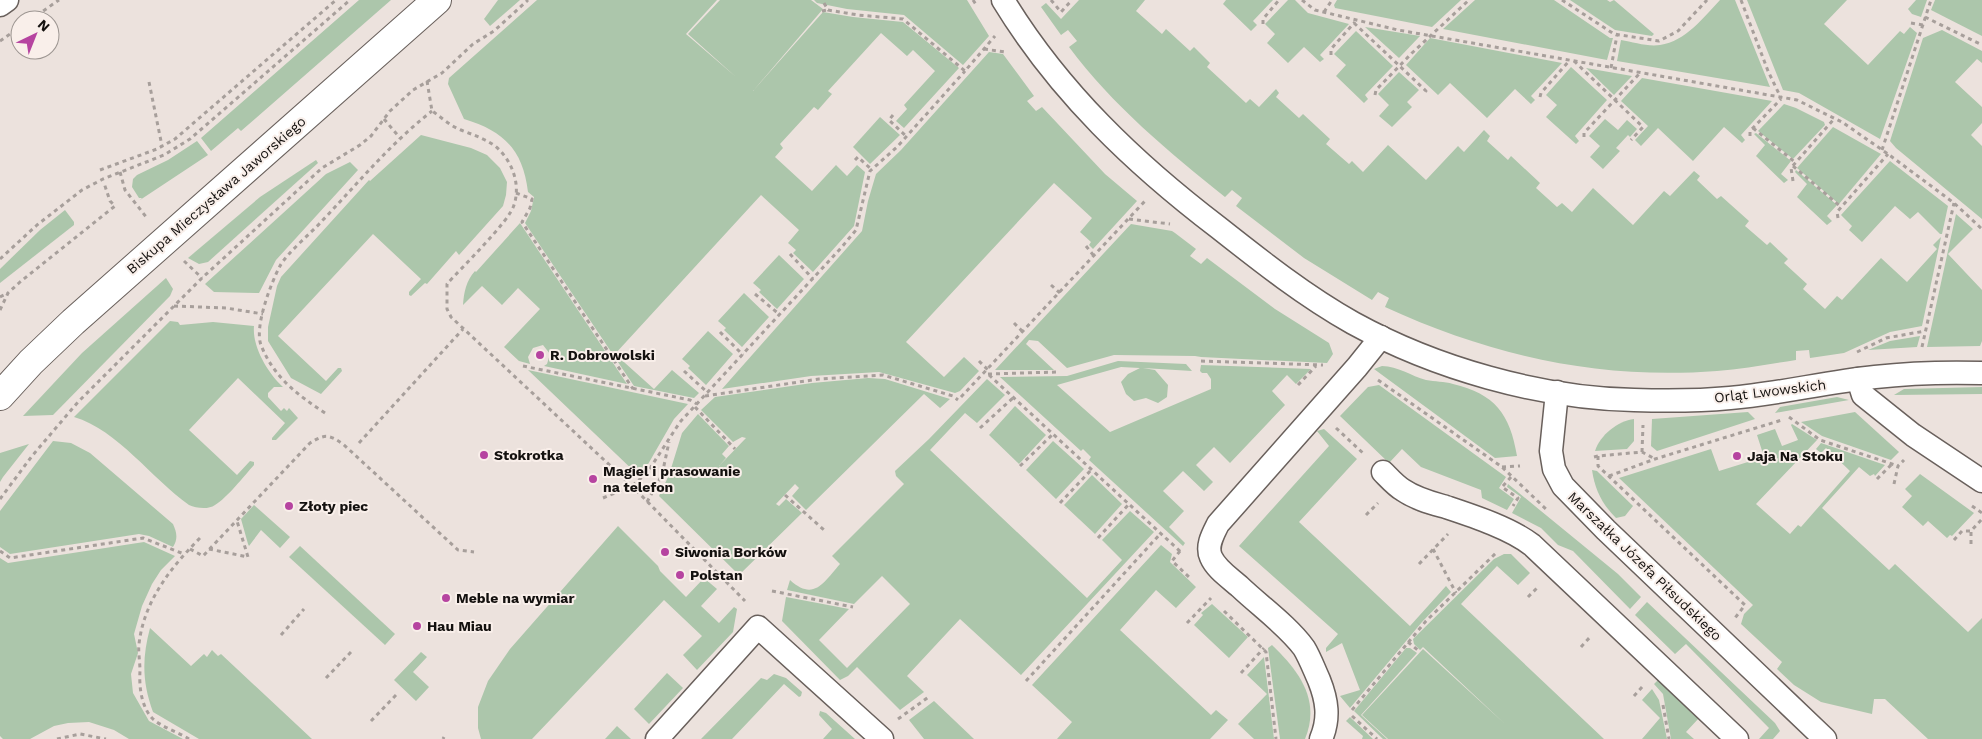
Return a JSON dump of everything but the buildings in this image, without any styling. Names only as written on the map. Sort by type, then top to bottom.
[{"type":"street","points":[[0,5],[7,0]]},
{"type":"street","name":"Biskupa Mieczysława Jaworskiego","points":[[0,396],[31,362],[73,322],[437,0]]},
{"type":"street","points":[[1003,0],[1032,44],[1060,81],[1125,150],[1178,197],[1293,285],[1353,322],[1381,337],[1427,357],[1482,375],[1557,392]]},
{"type":"street","points":[[1322,737],[1327,715],[1326,700],[1304,649],[1292,635],[1220,569],[1210,555],[1209,548],[1214,532],[1222,520],[1357,367],[1381,337]]},
{"type":"street","name":"Orląt Lwowskich","points":[[1557,392],[1593,398],[1683,401],[1731,398],[1858,379],[1931,373],[1982,373]]},
{"type":"street","points":[[1858,379],[1863,395],[1913,435],[1982,481]]},
{"type":"street","name":"Marszałka Józefa Piłsudskiego","points":[[1557,392],[1552,451],[1554,470],[1562,486],[1811,735]]},
{"type":"street","points":[[1383,472],[1402,490],[1422,500],[1508,531],[1532,545],[1737,739]]},
{"type":"street","points":[[657,739],[758,628],[880,736]]},
{"type":"path","points":[[44,10],[59,0]]},
{"type":"path","points":[[100,170],[176,140],[336,0]]},
{"type":"path","points":[[0,259],[23,237],[66,202],[98,181],[150,162],[190,139],[350,0]]},
{"type":"path","points":[[0,499],[32,456],[72,409],[202,278],[322,168],[342,158],[371,136],[413,90],[442,73],[474,44],[494,31],[528,0]]},
{"type":"path","points":[[1051,0],[1062,12],[1070,1]]},
{"type":"path","points":[[1263,24],[1263,18],[1280,0]]},
{"type":"path","points":[[1302,0],[1315,10],[1356,22],[1797,100],[1842,122],[1888,154],[1954,203],[1982,229]]},
{"type":"path","points":[[1324,12],[1332,0]]},
{"type":"path","points":[[1375,95],[1376,90],[1469,0]]},
{"type":"path","points":[[1562,0],[1614,34],[1659,42],[1678,31],[1707,0]]},
{"type":"path","points":[[1741,0],[1768,71],[1781,98]]},
{"type":"path","points":[[1882,150],[1931,0]]},
{"type":"path","points":[[824,3],[828,10]]},
{"type":"path","points":[[822,10],[903,19],[965,71]]},
{"type":"path","points":[[1925,16],[1982,45]]},
{"type":"path","points":[[1331,54],[1331,48],[1356,22]]},
{"type":"path","points":[[1356,22],[1426,91],[1423,94]]},
{"type":"path","points":[[1911,23],[1923,25]]},
{"type":"path","points":[[1611,68],[1617,35]]},
{"type":"path","points":[[603,498],[632,486],[653,466],[680,422],[780,316],[856,230],[872,170],[906,136],[993,39]]},
{"type":"path","points":[[983,49],[1007,52]]},
{"type":"path","points":[[1540,97],[1541,93],[1571,61]]},
{"type":"path","points":[[1571,61],[1643,128],[1631,140]]},
{"type":"path","points":[[1584,137],[1584,133],[1640,73]]},
{"type":"path","points":[[426,81],[432,111],[459,130],[484,139],[497,148],[514,172],[516,193],[514,206],[507,219],[447,284],[447,310],[451,317],[632,486],[745,601]]},
{"type":"path","points":[[149,82],[162,146]]},
{"type":"path","points":[[1750,136],[1750,131],[1781,98]]},
{"type":"path","points":[[326,413],[297,394],[280,376],[261,344],[259,328],[268,294],[281,264],[364,174],[400,138],[432,111]]},
{"type":"path","points":[[893,115],[889,120],[906,136]]},
{"type":"path","points":[[1793,181],[1791,168],[1834,119]]},
{"type":"path","points":[[384,120],[400,138]]},
{"type":"path","points":[[1753,128],[1841,207]]},
{"type":"path","points":[[1838,218],[1837,212],[1888,154]]},
{"type":"path","points":[[855,160],[858,157],[872,170]]},
{"type":"path","points":[[120,172],[125,190],[140,209]]},
{"type":"path","points":[[0,297],[8,293],[115,206],[110,201],[104,183]]},
{"type":"path","points":[[516,193],[532,199],[530,208],[522,222],[633,388]]},
{"type":"path","points":[[706,394],[820,379],[882,375],[960,398],[987,372],[1145,202]]},
{"type":"path","points":[[1922,345],[1954,203]]},
{"type":"path","points":[[1129,219],[1171,224]]},
{"type":"path","points":[[1086,246],[1094,256]]},
{"type":"path","points":[[790,254],[813,279]]},
{"type":"path","points":[[183,261],[202,278]]},
{"type":"path","points":[[1051,284],[1060,293]]},
{"type":"path","points":[[0,310],[8,293]]},
{"type":"path","points":[[755,294],[780,316]]},
{"type":"path","points":[[174,306],[226,308],[263,314]]},
{"type":"path","points":[[1014,323],[1023,332]]},
{"type":"path","points":[[359,443],[463,329]]},
{"type":"path","points":[[1853,354],[1886,338],[1925,331]]},
{"type":"path","points":[[720,332],[743,355]]},
{"type":"path","points":[[979,361],[987,372],[1180,551],[1172,561],[1198,584]]},
{"type":"path","points":[[1201,361],[1327,365]]},
{"type":"path","points":[[1298,385],[1316,365]]},
{"type":"path","points":[[523,366],[690,400],[735,449]]},
{"type":"path","points":[[684,371],[706,394]]},
{"type":"path","points":[[987,372],[1057,372]]},
{"type":"path","points":[[980,428],[1014,397]]},
{"type":"path","points":[[1609,476],[1655,459],[1795,416]]},
{"type":"path","points":[[1790,417],[1820,440],[1898,466]]},
{"type":"path","points":[[1642,452],[1644,420]]},
{"type":"path","points":[[1020,466],[1053,434]]},
{"type":"path","points":[[190,549],[203,556],[310,443],[322,435],[332,436],[344,444],[458,550],[474,552]]},
{"type":"path","points":[[647,502],[662,475],[670,439]]},
{"type":"path","points":[[1655,459],[1642,452],[1596,456],[1598,466],[1745,605],[1736,615],[1734,623]]},
{"type":"path","points":[[1900,456],[1913,465]]},
{"type":"path","points":[[1894,484],[1898,466],[1905,459]]},
{"type":"path","points":[[1876,479],[1892,464]]},
{"type":"path","points":[[1502,468],[1520,466]]},
{"type":"path","points":[[1060,503],[1092,469]]},
{"type":"path","points":[[785,495],[824,530]]},
{"type":"path","points":[[1968,503],[1982,513]]},
{"type":"path","points":[[1098,538],[1129,504]]},
{"type":"path","points":[[1366,515],[1376,504]]},
{"type":"path","points":[[1971,544],[1971,531],[1982,519]]},
{"type":"path","points":[[209,549],[248,557],[237,520]]},
{"type":"path","points":[[1322,737],[1349,713],[1426,621],[1495,554],[1511,551],[1507,547],[1508,531]]},
{"type":"path","points":[[1954,540],[1962,531],[1971,531]]},
{"type":"path","points":[[1026,681],[1161,533]]},
{"type":"path","points":[[189,739],[154,719],[148,712],[139,687],[139,644],[146,616],[158,588],[184,554],[202,536]]},
{"type":"path","points":[[0,551],[10,558],[142,538],[184,554]]},
{"type":"path","points":[[1433,549],[1456,593]]},
{"type":"path","points":[[1419,564],[1429,554]]},
{"type":"path","points":[[1528,597],[1538,587]]},
{"type":"path","points":[[772,591],[853,607]]},
{"type":"path","points":[[1188,623],[1211,598]]},
{"type":"path","points":[[281,635],[304,610]]},
{"type":"path","points":[[1222,610],[1264,648],[1266,652],[1276,739]]},
{"type":"path","points":[[1581,646],[1591,635]]},
{"type":"path","points":[[1408,642],[1420,652]]},
{"type":"path","points":[[1241,673],[1264,648]]},
{"type":"path","points":[[326,678],[351,652]]},
{"type":"path","points":[[1634,696],[1644,685]]},
{"type":"path","points":[[371,721],[397,694]]},
{"type":"path","points":[[880,736],[930,696]]},
{"type":"path","points":[[1662,700],[1669,739]]},
{"type":"path","points":[[57,739],[80,734],[106,739]]},
{"type":"green space","points":[[359,0],[391,0],[241,131],[238,128],[211,151],[201,138]]},
{"type":"green space","points":[[498,0],[520,0],[490,26],[484,19]]},
{"type":"green space","points":[[537,0],[717,0],[686,34],[736,77],[688,34],[720,0],[811,0],[823,9],[753,91],[823,12],[903,22],[959,68],[904,128],[896,121],[907,109],[904,105],[935,71],[913,50],[907,56],[881,33],[828,91],[832,94],[818,110],[814,107],[780,144],[783,148],[775,157],[812,191],[836,165],[847,176],[857,165],[865,172],[854,226],[813,272],[793,253],[796,250],[788,243],[799,230],[761,195],[615,354],[654,389],[672,370],[699,393],[694,398],[634,386],[525,223],[531,211],[534,197],[528,192],[522,165],[516,154],[501,136],[464,119],[448,84],[449,78]]},
{"type":"green space","points":[[814,0],[967,0],[989,36],[963,65],[904,15],[847,9],[817,3]]},
{"type":"green space","points":[[1079,0],[1145,0],[1136,11],[1162,34],[1166,29],[1190,51],[1194,47],[1210,63],[1207,67],[1246,103],[1250,99],[1259,107],[1276,89],[1279,93],[1276,97],[1299,118],[1303,114],[1330,139],[1326,144],[1349,164],[1352,161],[1363,172],[1388,145],[1426,180],[1458,146],[1464,152],[1484,130],[1490,136],[1487,141],[1508,160],[1511,156],[1540,183],[1536,188],[1557,207],[1562,203],[1572,212],[1593,188],[1633,225],[1664,191],[1670,196],[1694,171],[1700,176],[1697,180],[1717,199],[1721,196],[1749,221],[1745,226],[1767,245],[1770,242],[1788,259],[1784,263],[1807,284],[1803,289],[1825,309],[1837,296],[1842,300],[1881,258],[1907,282],[1937,249],[1933,245],[1941,237],[1922,326],[1890,332],[1844,353],[1810,358],[1809,350],[1796,351],[1796,360],[1727,370],[1673,373],[1630,372],[1588,368],[1547,361],[1465,339],[1425,324],[1385,307],[1389,298],[1378,292],[1372,300],[1304,258],[1236,206],[1242,198],[1232,190],[1225,197],[1142,127],[1104,89],[1069,47],[1077,41],[1068,30],[1061,35],[1041,7],[1046,3],[1061,19]]},
{"type":"green space","points":[[1226,0],[1273,0],[1253,21],[1257,25],[1251,31],[1223,4]]},
{"type":"green space","points":[[1288,0],[1295,0],[1308,13],[1349,24],[1320,55],[1324,59],[1320,62],[1304,47],[1288,63],[1267,43],[1275,34],[1265,24]]},
{"type":"green space","points":[[1337,0],[1461,0],[1432,27],[1335,8],[1334,5]]},
{"type":"green space","points":[[1475,0],[1554,0],[1610,38],[1613,38],[1607,60],[1443,29]]},
{"type":"green space","points":[[1570,0],[1607,0],[1610,2],[1614,0],[1654,34],[1652,36],[1615,30]]},
{"type":"green space","points":[[1720,0],[1735,0],[1770,87],[1617,61],[1621,40],[1651,45],[1669,43],[1686,34]]},
{"type":"green space","points":[[1747,0],[1847,0],[1824,24],[1868,65],[1900,31],[1904,34],[1910,27],[1917,33],[1880,139],[1799,93],[1783,90]]},
{"type":"green space","points":[[1916,0],[1927,0],[1921,17],[1912,14],[1908,9]]},
{"type":"green space","points":[[1935,0],[1982,0],[1982,36],[1931,10]]},
{"type":"green space","points":[[1365,27],[1420,36],[1399,58]]},
{"type":"green space","points":[[1942,30],[1982,51],[1982,63],[1977,59],[1955,82],[1982,107],[1982,123],[1971,135],[1982,146],[1982,219],[1890,141],[1923,38]]},
{"type":"green space","points":[[1356,31],[1393,66],[1365,95],[1368,99],[1364,103],[1336,76],[1346,65],[1334,54]]},
{"type":"green space","points":[[1430,38],[1562,63],[1531,96],[1535,100],[1531,104],[1515,89],[1487,118],[1450,83],[1438,95],[1406,65]]},
{"type":"green space","points":[[989,52],[1003,54],[1034,96],[1027,101],[1036,111],[1042,107],[1105,174],[1137,201],[1093,249],[1089,245],[1091,242],[1080,232],[1092,218],[1054,183],[906,342],[944,377],[964,357],[979,371],[960,391],[955,393],[879,372],[811,376],[722,389],[862,231],[876,174],[901,150]]},
{"type":"green space","points":[[1571,67],[1607,100],[1575,136],[1579,141],[1576,144],[1546,117],[1557,105],[1546,95]]},
{"type":"green space","points":[[1586,68],[1632,76],[1614,95]]},
{"type":"green space","points":[[1399,72],[1419,90],[1407,102],[1412,107],[1392,127],[1379,116],[1389,105],[1378,94]]},
{"type":"green space","points":[[1642,78],[1772,101],[1741,135],[1745,140],[1742,143],[1724,127],[1693,161],[1658,128],[1641,146],[1635,140],[1648,126],[1621,101]]},
{"type":"green space","points":[[1784,104],[1824,122],[1825,125],[1793,159],[1758,131]]},
{"type":"green space","points":[[880,117],[900,135],[870,164],[853,147]]},
{"type":"green space","points":[[1605,119],[1618,130],[1627,120],[1637,129],[1630,137],[1628,135],[1616,148],[1620,151],[1603,169],[1590,157],[1600,146],[1589,136]]},
{"type":"green space","points":[[1833,127],[1881,154],[1839,204],[1797,168]]},
{"type":"green space","points":[[1756,133],[1791,161],[1781,174],[1788,180],[1784,183],[1756,156],[1765,145],[1754,134]]},
{"type":"green space","points":[[421,135],[471,148],[487,155],[500,168],[507,182],[503,206],[459,255],[456,251],[427,284],[425,283],[411,296],[409,292],[421,279],[373,234],[278,336],[326,381],[338,368],[341,368],[342,371],[321,394],[291,378],[268,341],[268,327],[277,286],[281,277],[369,180]]},
{"type":"green space","points":[[197,141],[208,155],[140,200],[142,198],[139,198],[132,187],[133,179],[137,175],[168,160]]},
{"type":"green space","points":[[316,160],[318,163],[208,262],[199,264],[188,258],[260,197]]},
{"type":"green space","points":[[1890,161],[1948,206],[1942,234],[1918,212],[1910,219],[1895,206],[1862,242],[1849,230],[1852,226],[1841,215]]},
{"type":"green space","points":[[350,162],[358,170],[276,260],[259,293],[214,292],[205,284],[326,174]]},
{"type":"green space","points":[[1796,170],[1837,205],[1827,216],[1832,221],[1827,225],[1797,197],[1807,184],[1795,172]]},
{"type":"green space","points":[[65,210],[74,222],[74,225],[0,283],[0,269],[40,230]]},
{"type":"green space","points":[[1956,214],[1973,229],[1948,254],[1982,290],[1982,341],[1980,346],[1927,347]]},
{"type":"green space","points":[[520,223],[627,384],[544,366],[547,364],[550,354],[543,345],[533,348],[528,357],[530,364],[519,361],[504,347],[540,309],[518,288],[502,305],[482,286],[463,305],[469,279]]},
{"type":"green space","points":[[1131,224],[1175,233],[1196,249],[1190,256],[1201,264],[1207,258],[1275,309],[1329,343],[1333,354],[1327,363],[1195,356],[1114,355],[1067,368],[1038,341],[1029,340],[1026,344],[1054,370],[995,370]]},
{"type":"green space","points":[[779,255],[804,279],[777,309],[759,292],[761,290],[753,283]]},
{"type":"green space","points":[[166,278],[173,289],[170,296],[53,415],[23,416],[82,353]]},
{"type":"green space","points":[[744,293],[769,317],[742,347],[724,330],[726,328],[718,321]]},
{"type":"green space","points":[[170,321],[178,322],[180,325],[213,322],[254,326],[258,351],[272,375],[283,387],[274,387],[268,393],[268,397],[281,411],[284,408],[287,411],[289,408],[298,418],[276,440],[272,440],[285,423],[238,378],[189,430],[237,475],[250,461],[254,462],[254,465],[230,492],[220,502],[209,508],[198,508],[189,505],[120,444],[90,423],[74,417]]},
{"type":"green space","points":[[708,331],[733,354],[706,385],[688,368],[690,366],[682,359]]},
{"type":"green space","points":[[1920,336],[1917,347],[1868,350],[1890,341]]},
{"type":"green space","points":[[1118,361],[1186,364],[1192,371],[1143,368],[1155,370],[1168,385],[1167,397],[1158,403],[1146,398],[1134,401],[1126,394],[1121,382],[1128,374],[1140,368],[1121,367],[1057,385],[1110,432],[1211,389],[1211,379],[1207,373],[1200,371],[1201,365],[1311,369],[1296,384],[1287,375],[1272,391],[1285,405],[1230,463],[1214,447],[1196,465],[1213,482],[1204,491],[1183,471],[1163,491],[1184,511],[1169,527],[1185,543],[1183,546],[1089,460],[1091,457],[1083,449],[1081,451],[1000,377],[1067,376]]},
{"type":"green space","points":[[1388,366],[1426,380],[1450,383],[1468,388],[1490,400],[1505,417],[1514,441],[1517,456],[1495,458],[1374,369]]},
{"type":"green space","points":[[528,370],[688,404],[674,419],[647,466],[638,475]]},
{"type":"green space","points":[[868,378],[885,379],[950,399],[940,408],[924,394],[806,510],[792,496],[799,488],[795,484],[776,504],[779,506],[786,499],[802,513],[739,575],[659,496],[669,475],[682,433],[698,414],[729,446],[722,454],[726,458],[719,466],[746,438],[742,437],[733,442],[701,410],[715,397],[812,383]]},
{"type":"green space","points":[[987,379],[1005,395],[977,423],[965,413],[930,450],[1087,598],[1122,560],[1102,540],[1130,511],[1154,532],[1021,675],[960,619],[907,676],[924,692],[900,710],[857,667],[848,676],[840,680],[782,621],[786,597],[849,609],[819,640],[847,668],[910,604],[882,576],[854,604],[787,590],[790,580],[798,586],[812,589],[818,587],[829,577],[840,564],[832,556],[904,484],[896,476],[895,471]]},
{"type":"green space","points":[[1379,385],[1506,477],[1499,488],[1514,499],[1507,510],[1482,498],[1481,490],[1421,467],[1402,449],[1389,463],[1340,416],[1368,387]]},
{"type":"green space","points":[[1982,387],[1982,394],[1894,395],[1904,389]]},
{"type":"green space","points":[[1837,397],[1849,400],[1775,413],[1780,407]]},
{"type":"green space","points":[[1015,406],[1046,435],[1019,464],[989,435]]},
{"type":"green space","points":[[1748,412],[1755,419],[1657,451],[1651,446],[1652,419]]},
{"type":"green space","points":[[1855,412],[1899,452],[1891,460],[1822,436],[1801,422]]},
{"type":"green space","points":[[1634,419],[1634,441],[1627,449],[1595,451],[1605,434],[1616,426]]},
{"type":"green space","points":[[1792,424],[1817,440],[1756,504],[1790,534],[1798,525],[1801,527],[1850,471],[1826,448],[1821,453],[1816,449],[1821,443],[1885,465],[1875,476],[1874,474],[1870,476],[1859,467],[1822,508],[1889,570],[1895,564],[1968,632],[1982,618],[1982,739],[1928,739],[1885,699],[1874,699],[1872,714],[1821,702],[1794,685],[1777,669],[1782,662],[1741,624],[1744,614],[1753,605],[1619,478],[1711,449],[1719,471],[1764,457],[1757,435],[1775,429],[1782,446],[1798,440]]},
{"type":"green space","points":[[1324,429],[1357,459],[1299,522],[1410,626],[1446,586],[1451,592],[1422,622],[1350,708],[1340,696],[1360,690],[1342,643],[1326,652],[1326,648],[1338,634],[1239,546],[1329,446],[1317,431]]},
{"type":"green space","points":[[53,441],[71,443],[90,453],[173,524],[176,541],[173,547],[149,536],[139,534],[10,554],[0,547],[0,511]]},
{"type":"green space","points":[[1053,441],[1084,469],[1056,499],[1026,470]]},
{"type":"green space","points":[[29,444],[3,477],[0,482],[0,453]]},
{"type":"green space","points":[[1592,470],[1597,471],[1633,506],[1625,516],[1616,518],[1607,507],[1597,490]]},
{"type":"green space","points":[[1920,474],[1974,513],[1952,536],[1950,535],[1947,538],[1928,521],[1923,526],[1902,507],[1912,496],[1905,489]]},
{"type":"green space","points":[[1092,475],[1122,504],[1095,534],[1064,505]]},
{"type":"green space","points":[[1508,484],[1618,574],[1641,597],[1630,609],[1573,551],[1558,545],[1541,528],[1512,513],[1521,497],[1507,487]]},
{"type":"green space","points":[[254,505],[290,537],[280,548],[261,530],[249,546],[241,519]]},
{"type":"green space","points":[[618,526],[686,597],[704,578],[717,589],[701,606],[719,623],[734,607],[737,609],[733,632],[697,670],[683,655],[702,636],[664,600],[532,739],[481,739],[478,728],[478,707],[488,681],[510,649]]},
{"type":"green space","points":[[144,542],[175,556],[161,570],[142,606],[134,634],[138,653],[131,674],[133,693],[149,721],[183,739],[129,739],[114,730],[89,722],[54,726],[30,739],[3,739],[0,736],[0,558],[8,563]]},
{"type":"green space","points":[[1161,545],[1172,554],[1170,562],[1196,587],[1176,608],[1156,590],[1120,630],[1211,715],[1216,710],[1228,720],[1210,739],[1057,739],[1072,722],[1032,685]]},
{"type":"green space","points":[[300,546],[395,634],[385,645],[289,557]]},
{"type":"green space","points":[[1504,554],[1511,554],[1530,573],[1518,585],[1497,566],[1461,604],[1604,739],[1388,739],[1362,715],[1423,649],[1505,724],[1423,647],[1420,650],[1414,644],[1413,639],[1494,559]]},
{"type":"green space","points":[[1647,602],[1775,723],[1780,731],[1773,739],[1759,739],[1769,728],[1686,644],[1675,654],[1635,615]]},
{"type":"green space","points":[[1212,604],[1248,637],[1229,658],[1194,625],[1203,615],[1201,613]]},
{"type":"green space","points":[[150,628],[191,666],[204,654],[207,657],[212,650],[218,656],[221,654],[312,739],[199,739],[153,712],[149,701],[144,670]]},
{"type":"green space","points":[[1272,645],[1291,665],[1305,687],[1309,699],[1310,712],[1305,739],[1280,739],[1268,648]]},
{"type":"green space","points":[[1406,648],[1410,648],[1417,653],[1361,715],[1387,739],[1383,739],[1354,711]]},
{"type":"green space","points":[[421,652],[427,657],[413,672],[429,687],[416,701],[394,680]]},
{"type":"green space","points":[[1264,657],[1274,739],[1254,739],[1238,724],[1267,694],[1247,675]]},
{"type":"green space","points":[[667,673],[683,688],[649,724],[634,709]]},
{"type":"green space","points":[[774,674],[786,678],[802,692],[801,696],[799,697],[784,684],[732,739],[701,739],[761,678],[767,680]]},
{"type":"green space","points":[[1661,677],[1699,718],[1686,732],[1694,739],[1671,739],[1663,694],[1654,684]]},
{"type":"green space","points":[[1652,689],[1659,700],[1667,739],[1642,739],[1660,718],[1642,700]]},
{"type":"green space","points":[[934,701],[974,739],[924,739],[909,720]]},
{"type":"green space","points":[[820,711],[826,713],[855,739],[823,739],[832,729],[819,715]]},
{"type":"green space","points":[[1350,717],[1373,739],[1362,739],[1363,736],[1346,721]]},
{"type":"green space","points":[[617,726],[631,739],[605,739]]},
{"type":"place","name":"R. Dobrowolski","points":[[540,355]]},
{"type":"place","name":"Stokrotka","points":[[484,455]]},
{"type":"place","name":"Jaja Na Stoku","points":[[1737,456]]},
{"type":"place","name":"Magiel i prasowanie na telefon","points":[[593,479]]},
{"type":"place","name":"Złoty piec","points":[[289,506]]},
{"type":"place","name":"Siwonia Borków","points":[[665,552]]},
{"type":"place","name":"Polstan","points":[[680,575]]},
{"type":"place","name":"Meble na wymiar","points":[[446,598]]},
{"type":"place","name":"Hau Miau","points":[[417,626]]}]
